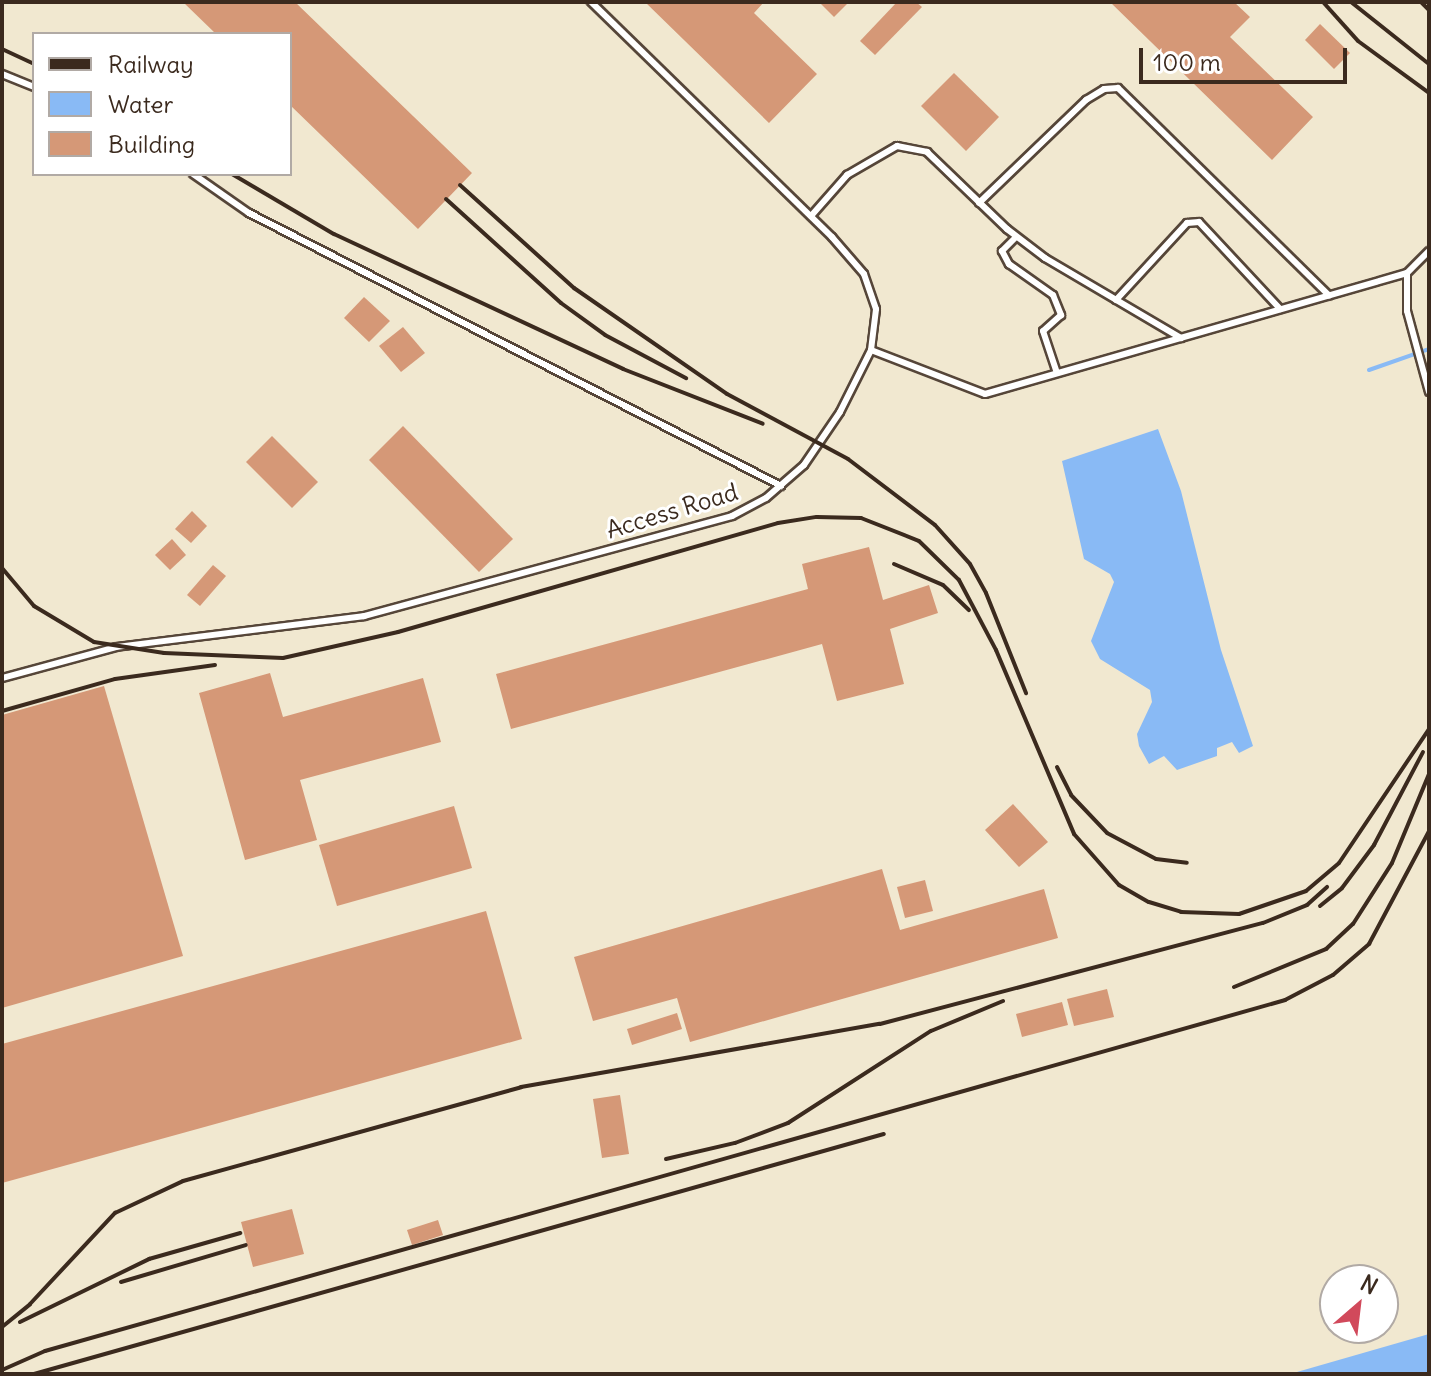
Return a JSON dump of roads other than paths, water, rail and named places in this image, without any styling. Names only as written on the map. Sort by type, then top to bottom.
[{"type":"lane","name":"Access Road","points":[[2,678],[116,647],[364,616],[732,516],[781,486],[822,442],[871,350],[876,309],[864,274],[811,216],[591,2]]},
{"type":"lane","points":[[2,74],[32,86]]},
{"type":"lane","points":[[979,203],[1086,100],[1104,89],[1118,88],[1329,295]]},
{"type":"lane","points":[[811,216],[847,175],[897,146],[927,152],[1016,237],[1181,338]]},
{"type":"lane","points":[[196,176],[249,213],[781,486]]},
{"type":"lane","points":[[1116,300],[1187,223],[1199,222],[1280,309]]},
{"type":"lane","points":[[1016,237],[1002,251],[1009,264],[1053,295],[1061,315],[1043,331],[1057,373]]},
{"type":"lane","points":[[871,350],[985,394],[1407,273],[1429,251]]},
{"type":"lane","points":[[1407,273],[1407,311],[1429,392]]},
{"type":"water","points":[[1158,429],[1181,491],[1221,650],[1253,746],[1239,753],[1232,742],[1217,748],[1217,756],[1177,770],[1164,756],[1149,764],[1139,746],[1137,734],[1152,702],[1150,690],[1100,659],[1091,641],[1114,582],[1110,574],[1084,559],[1062,461]]},
{"type":"water","points":[[1429,1334],[1429,1374],[1290,1374],[1399,1344]]},
{"type":"waterway","points":[[1369,370],[1429,349]]},
{"type":"railway","points":[[1323,2],[1358,41],[1429,93]]},
{"type":"railway","points":[[1351,2],[1429,64]]},
{"type":"railway","points":[[1421,2],[1429,10]]},
{"type":"railway","points":[[2,49],[32,63]]},
{"type":"railway","points":[[235,176],[334,234],[623,369],[763,424]]},
{"type":"railway","points":[[460,185],[574,288],[727,394],[848,459],[935,525],[970,564],[986,593],[1026,693]]},
{"type":"railway","points":[[446,199],[561,303],[605,335],[686,378]]},
{"type":"railway","points":[[2,568],[34,606],[94,642],[164,653],[283,658],[398,632],[778,523],[817,517],[861,518],[919,541],[959,580],[996,650],[1074,834],[1119,885],[1149,902],[1181,912],[1239,914],[1306,891],[1339,863],[1429,729]]},
{"type":"railway","points":[[894,564],[943,585],[969,610]]},
{"type":"railway","points":[[2,711],[115,679],[215,665]]},
{"type":"railway","points":[[1320,906],[1342,888],[1374,845],[1423,752]]},
{"type":"railway","points":[[1057,767],[1071,795],[1107,833],[1156,859],[1187,863]]},
{"type":"railway","points":[[1234,987],[1326,949],[1353,924],[1392,863],[1429,774]]},
{"type":"railway","points":[[2,1370],[45,1351],[1285,1000],[1333,975],[1369,944],[1429,831]]},
{"type":"railway","points":[[2,1327],[30,1304],[115,1213],[183,1181],[521,1087],[880,1024],[1263,923],[1307,905],[1327,887]]},
{"type":"railway","points":[[666,1159],[735,1143],[788,1123],[931,1031],[1003,1001]]},
{"type":"railway","points":[[34,1374],[884,1134]]},
{"type":"railway","points":[[20,1322],[149,1259],[240,1233]]},
{"type":"railway","points":[[121,1282],[246,1245]]}]
